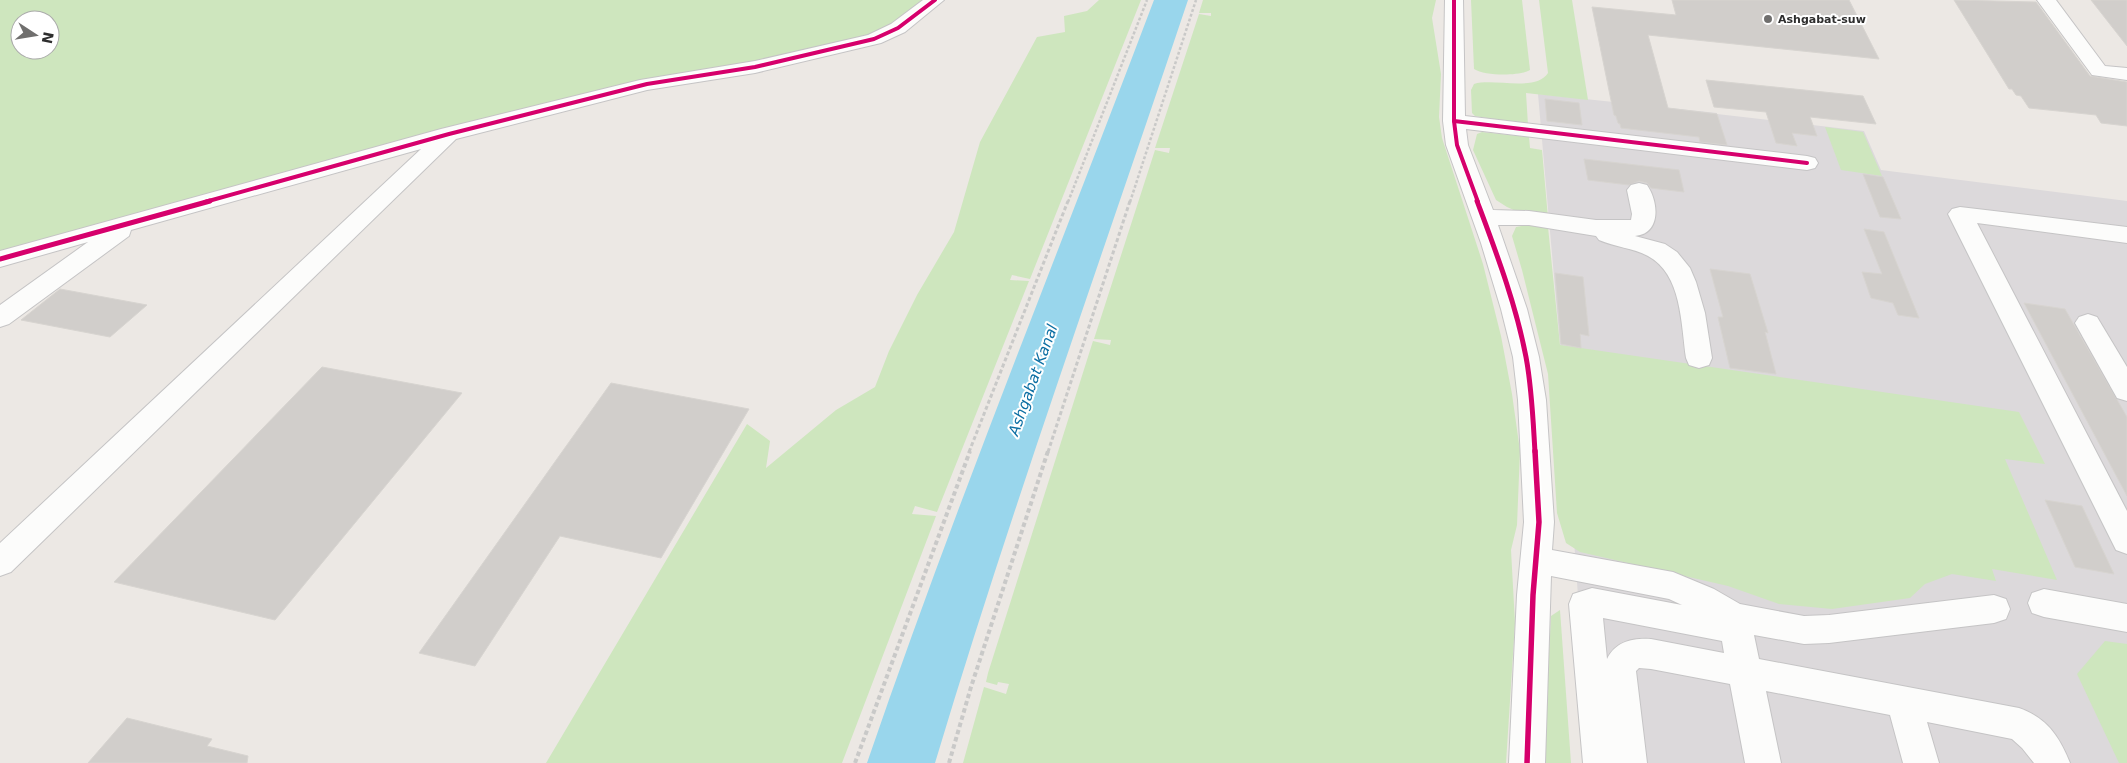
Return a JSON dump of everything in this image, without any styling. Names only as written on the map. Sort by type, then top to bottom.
[{"type":"street","points":[[0,259],[449,134],[647,84],[755,66],[874,38],[898,28],[935,0]]},
{"type":"street","points":[[1454,0],[1454,121],[1457,144],[1514,309],[1526,357],[1532,400],[1539,522],[1533,595],[1527,763]]},
{"type":"street","points":[[2046,0],[2099,71],[2127,74]]},
{"type":"street","points":[[1454,121],[1808,163]]},
{"type":"street","points":[[0,563],[449,134]]},
{"type":"street","points":[[1639,190],[1644,214],[1642,237]]},
{"type":"street","points":[[2127,235],[1960,214],[2127,541]]},
{"type":"street","points":[[1483,217],[1529,218],[1596,228],[1611,236],[1642,237],[1668,258],[1681,272],[1687,290],[1699,358]]},
{"type":"street","points":[[0,318],[135,220]]},
{"type":"street","points":[[2088,323],[2127,390]]},
{"type":"street","points":[[1536,560],[1673,586],[1703,599],[1736,623],[1763,763]]},
{"type":"street","points":[[1601,763],[1585,604],[1592,602],[1736,623],[1804,630],[1829,629],[1994,609]]},
{"type":"street","points":[[2044,603],[2127,618]]},
{"type":"street","points":[[1629,763],[1619,671],[1622,661],[1627,656],[1637,653],[1651,654],[2020,724],[2031,731],[2040,741],[2052,763]]},
{"type":"street","points":[[1903,702],[1921,763]]},
{"type":"path","points":[[856,763],[888,670],[971,450],[1147,0]]},
{"type":"path","points":[[949,763],[971,687],[1196,0]]},
{"type":"shaded area","points":[[1538,94],[1864,131],[1881,170],[2127,201],[2127,763],[1590,763],[1560,345]]},
{"type":"green space","points":[[0,0],[925,0],[897,21],[870,35],[763,60],[0,254]]},
{"type":"green space","points":[[1099,0],[1141,0],[1030,279],[1012,275],[1010,280],[1029,281],[937,512],[915,506],[912,514],[936,516],[842,763],[546,763],[747,424],[770,441],[766,468],[836,410],[875,387],[889,351],[917,295],[954,232],[980,142],[1037,37],[1065,32],[1064,16],[1087,11]]},
{"type":"green space","points":[[1203,0],[1436,0],[1432,18],[1441,74],[1439,117],[1442,138],[1483,264],[1501,336],[1520,451],[1517,525],[1511,550],[1515,623],[1506,763],[963,763],[984,687],[1006,694],[1009,684],[998,682],[997,685],[986,682],[988,673],[1093,341],[1110,345],[1111,340],[1094,339],[1155,150],[1169,153],[1170,148],[1155,148],[1199,14],[1211,16],[1211,13],[1199,13]]},
{"type":"green space","points":[[1471,0],[1522,0],[1530,70],[1516,74],[1501,74],[1485,73],[1474,69]]},
{"type":"green space","points":[[1539,0],[1572,0],[1588,100],[1526,93],[1528,125],[1475,116],[1472,113],[1471,90],[1474,84],[1534,82],[1542,79],[1548,73]]},
{"type":"green space","points":[[1825,127],[1863,132],[1882,176],[1841,170]]},
{"type":"green space","points":[[1482,132],[1529,137],[1530,148],[1542,150],[1548,218],[1527,216],[1496,200],[1473,150],[1477,134]]},
{"type":"green space","points":[[1528,225],[1548,227],[1560,345],[2019,412],[2045,464],[2005,459],[2057,580],[1992,569],[1996,581],[1952,574],[1925,584],[1910,598],[1832,609],[1779,604],[1728,586],[1580,552],[1566,543],[1557,513],[1548,374],[1512,236],[1516,227]]},
{"type":"green space","points":[[1560,610],[1571,763],[1546,763],[1545,729],[1551,616]]},
{"type":"green space","points":[[2105,641],[2127,644],[2127,763],[2119,763],[2077,674]]},
{"type":"water","name":"Ashgabat Kanal","points":[[1154,0],[1188,0],[1026,476],[935,763],[867,763],[935,571]]},
{"type":"building","points":[[1672,0],[1849,0],[1879,59],[1648,35],[1668,108],[1717,114],[1727,145],[1700,142],[1699,137],[1621,128],[1614,115],[1592,7],[1676,15]]},
{"type":"building","points":[[1954,0],[2036,2],[2090,76],[2127,82],[2127,126],[2101,123],[2096,115],[2029,108],[2021,96],[2016,95],[2012,89],[2009,89]]},
{"type":"building","points":[[2091,0],[2127,0],[2127,46]]},
{"type":"building","points":[[1706,80],[1863,96],[1876,124],[1810,117],[1817,136],[1792,133],[1797,146],[1776,143],[1766,112],[1714,107]]},
{"type":"building","points":[[1545,99],[1579,103],[1582,125],[1547,121]]},
{"type":"building","points":[[1584,159],[1679,170],[1684,192],[1651,188],[1647,183],[1639,181],[1629,185],[1588,180]]},
{"type":"building","points":[[1863,174],[1883,177],[1901,219],[1880,217]]},
{"type":"building","points":[[1864,229],[1884,232],[1919,318],[1898,315],[1893,303],[1871,298],[1862,272],[1882,274]]},
{"type":"building","points":[[1710,269],[1750,274],[1768,333],[1765,332],[1776,374],[1730,368],[1718,317],[1723,317]]},
{"type":"building","points":[[1555,273],[1583,277],[1589,336],[1580,334],[1581,348],[1561,344]]},
{"type":"building","points":[[60,289],[147,305],[110,337],[21,320]]},
{"type":"building","points":[[2024,303],[2065,309],[2127,417],[2127,496]]},
{"type":"building","points":[[322,367],[462,393],[275,620],[114,582]]},
{"type":"building","points":[[611,383],[749,409],[661,558],[560,536],[475,666],[419,653]]},
{"type":"building","points":[[2045,500],[2082,506],[2114,574],[2075,567]]},
{"type":"building","points":[[127,718],[212,739],[207,746],[248,756],[247,763],[88,763]]},
{"type":"cycle path","points":[[0,259],[449,134],[647,84],[755,67],[874,39],[898,28],[935,0]]},
{"type":"cycle path","points":[[1454,0],[1454,121],[1457,145],[1493,243],[1514,309],[1526,357],[1532,400],[1539,522],[1533,595],[1527,763]]},
{"type":"cycle path","points":[[1454,121],[1807,163]]},
{"type":"place","name":"Ashgabat-suw","points":[[1768,19]]}]
